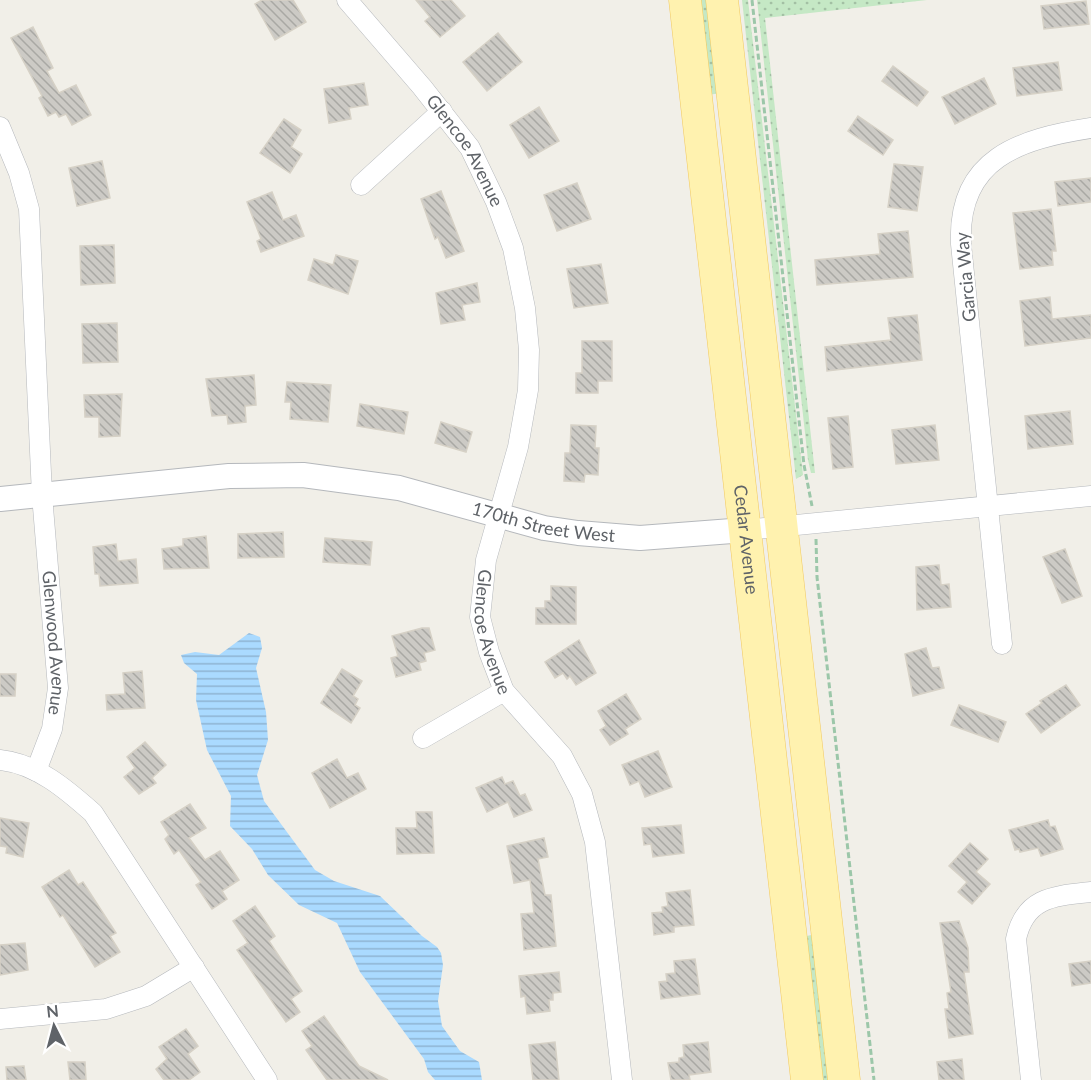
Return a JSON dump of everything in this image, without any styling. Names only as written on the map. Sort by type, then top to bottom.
[{"type":"main road","name":"Cedar Avenue","points":[[685,0],[807,1080]]},
{"type":"main road","name":"Cedar Avenue","points":[[722,0],[844,1080]]},
{"type":"street","name":"Glencoe Avenue","points":[[347,0],[442,111],[470,148],[484,175],[513,248],[522,289],[529,350],[528,390],[518,447],[486,560],[480,617],[489,652],[504,691],[561,756],[582,794],[595,842],[622,1080]]},
{"type":"street","points":[[361,185],[442,111]]},
{"type":"street","name":"Glenwood Avenue","points":[[0,127],[19,173],[28,209],[42,495],[58,688],[52,729],[36,771]]},
{"type":"street","name":"Garcia Way","points":[[1002,644],[961,244],[962,211],[976,181],[994,161],[1011,148],[1046,135],[1091,129]]},
{"type":"street","name":"170th Street West","points":[[0,499],[229,476],[303,475],[399,488],[544,528],[609,536],[661,537],[1091,496]]},
{"type":"street","points":[[423,738],[504,691]]},
{"type":"street","points":[[0,760],[36,771],[65,789],[93,813],[267,1080]]},
{"type":"street","points":[[1031,1080],[1016,939],[1018,929],[1023,918],[1040,902],[1055,896],[1091,892]]},
{"type":"street","points":[[0,1019],[106,1009],[146,996],[194,967]]},
{"type":"green space","points":[[698,0],[710,0],[721,93],[708,95]]},
{"type":"green space","points":[[742,0],[748,0],[803,475],[796,479]]},
{"type":"green space","points":[[757,0],[927,0],[765,18],[815,473],[811,473],[808,460]]},
{"type":"green space","points":[[816,934],[832,1080],[818,1080],[802,937]]},
{"type":"water","points":[[249,633],[260,637],[262,648],[256,668],[266,712],[268,740],[257,775],[264,801],[315,870],[334,881],[380,896],[422,936],[437,947],[441,953],[443,965],[438,1001],[442,1026],[460,1051],[479,1062],[482,1080],[435,1080],[428,1072],[424,1059],[360,972],[337,923],[299,905],[268,875],[252,849],[230,826],[231,796],[207,750],[196,700],[197,674],[184,663],[181,655],[195,652],[219,655]]},
{"type":"building","points":[[262,0],[293,0],[306,22],[275,40],[255,4]]},
{"type":"building","points":[[416,0],[451,0],[465,16],[440,37],[425,21],[430,17]]},
{"type":"building","points":[[1086,1],[1089,24],[1044,29],[1041,6]]},
{"type":"building","points":[[33,27],[53,68],[47,71],[59,93],[76,85],[91,115],[72,125],[66,114],[59,117],[56,112],[48,116],[39,98],[42,96],[11,38]]},
{"type":"building","points":[[498,33],[522,62],[487,91],[463,62]]},
{"type":"building","points":[[1058,62],[1062,90],[1017,96],[1013,68]]},
{"type":"building","points":[[893,66],[928,92],[917,106],[882,81]]},
{"type":"building","points":[[984,78],[996,104],[955,124],[942,97]]},
{"type":"building","points":[[364,83],[368,105],[349,108],[351,119],[329,123],[324,89]]},
{"type":"building","points":[[539,107],[559,141],[529,158],[510,125]]},
{"type":"building","points":[[858,116],[893,140],[883,155],[848,131]]},
{"type":"building","points":[[284,119],[301,130],[291,147],[302,154],[290,173],[260,153]]},
{"type":"building","points":[[102,161],[110,198],[77,206],[69,168]]},
{"type":"building","points":[[894,164],[923,167],[917,211],[888,207]]},
{"type":"building","points":[[1091,178],[1091,202],[1058,206],[1055,182]]},
{"type":"building","points":[[577,183],[591,219],[557,231],[544,195]]},
{"type":"building","points":[[441,191],[464,251],[446,258],[438,237],[435,239],[421,199]]},
{"type":"building","points":[[272,192],[283,220],[296,215],[304,236],[261,252],[257,241],[261,239],[247,202]]},
{"type":"building","points":[[1051,209],[1056,251],[1052,251],[1053,265],[1020,269],[1013,213]]},
{"type":"building","points":[[908,231],[913,277],[817,285],[815,260],[880,254],[878,234]]},
{"type":"building","points":[[114,245],[115,283],[81,285],[80,246]]},
{"type":"building","points":[[336,255],[358,261],[348,294],[308,280],[314,259],[333,265]]},
{"type":"building","points":[[601,264],[608,303],[574,308],[567,269]]},
{"type":"building","points":[[477,283],[480,302],[462,305],[465,320],[441,324],[436,293]]},
{"type":"building","points":[[1050,297],[1052,319],[1091,315],[1091,338],[1025,346],[1020,301]]},
{"type":"building","points":[[917,315],[922,360],[827,371],[825,347],[891,340],[888,318]]},
{"type":"building","points":[[117,323],[118,362],[83,363],[82,324]]},
{"type":"building","points":[[582,341],[612,341],[612,381],[598,381],[598,393],[576,393],[576,373],[582,373]]},
{"type":"building","points":[[254,375],[256,405],[245,406],[246,422],[228,424],[227,415],[212,416],[206,379]]},
{"type":"building","points":[[287,382],[331,385],[328,422],[290,419],[291,402],[285,402]]},
{"type":"building","points":[[122,394],[120,436],[99,437],[99,417],[85,417],[84,395]]},
{"type":"building","points":[[360,404],[408,412],[404,434],[357,426]]},
{"type":"building","points":[[1070,411],[1073,444],[1028,449],[1025,416]]},
{"type":"building","points":[[848,416],[853,467],[833,469],[828,418]]},
{"type":"building","points":[[441,422],[472,432],[466,452],[435,443]]},
{"type":"building","points":[[571,425],[596,426],[595,448],[599,448],[598,475],[585,474],[584,482],[564,481],[565,453],[570,453]]},
{"type":"building","points":[[935,425],[939,460],[896,464],[892,430]]},
{"type":"building","points":[[283,532],[284,557],[238,558],[238,534]]},
{"type":"building","points":[[206,536],[209,568],[164,569],[162,549],[183,546],[183,539]]},
{"type":"building","points":[[325,538],[372,542],[370,565],[323,562]]},
{"type":"building","points":[[116,544],[118,561],[136,559],[138,583],[100,586],[99,574],[95,574],[93,547]]},
{"type":"building","points":[[1065,549],[1082,596],[1062,603],[1043,557]]},
{"type":"building","points":[[939,565],[941,585],[949,584],[951,607],[917,610],[916,567]]},
{"type":"building","points":[[551,586],[576,587],[576,624],[536,624],[536,608],[545,608],[545,601],[551,601]]},
{"type":"building","points":[[429,628],[435,650],[424,653],[426,661],[419,663],[421,670],[396,677],[391,658],[398,656],[392,636]]},
{"type":"building","points":[[579,640],[596,673],[576,685],[570,676],[567,679],[563,673],[555,678],[545,662]]},
{"type":"building","points":[[926,648],[932,668],[939,667],[944,688],[913,696],[905,654]]},
{"type":"building","points":[[342,669],[362,681],[353,696],[358,699],[355,705],[360,708],[351,723],[321,703]]},
{"type":"building","points":[[142,671],[145,708],[107,710],[106,695],[125,694],[123,673]]},
{"type":"building","points":[[0,674],[16,674],[15,696],[0,696]]},
{"type":"building","points":[[1066,685],[1080,705],[1041,733],[1026,714],[1042,703],[1040,701]]},
{"type":"building","points":[[626,694],[641,719],[625,729],[628,734],[610,745],[600,730],[606,726],[598,711]]},
{"type":"building","points":[[959,705],[1006,722],[998,742],[951,725]]},
{"type":"building","points":[[145,742],[166,765],[152,778],[156,783],[139,794],[124,777],[135,768],[127,757]]},
{"type":"building","points":[[658,751],[672,787],[645,797],[639,781],[630,785],[622,765]]},
{"type":"building","points":[[337,759],[347,778],[358,773],[366,789],[330,808],[312,773]]},
{"type":"building","points":[[502,777],[505,784],[513,781],[520,796],[525,794],[532,810],[514,817],[508,802],[487,812],[476,788]]},
{"type":"building","points":[[190,804],[206,828],[189,838],[205,860],[220,851],[239,880],[222,891],[227,899],[212,909],[196,885],[201,882],[179,850],[174,854],[165,839],[169,835],[161,822]]},
{"type":"building","points":[[416,812],[432,812],[434,853],[397,854],[396,828],[417,828]]},
{"type":"building","points":[[0,818],[29,823],[23,857],[6,853],[7,847],[0,846]]},
{"type":"building","points":[[1048,820],[1050,827],[1055,826],[1063,849],[1041,856],[1038,848],[1020,852],[1019,849],[1015,850],[1009,830]]},
{"type":"building","points":[[681,825],[684,853],[653,857],[651,844],[644,845],[642,828]]},
{"type":"building","points":[[544,838],[548,857],[538,859],[545,895],[551,895],[556,946],[524,950],[521,914],[534,913],[530,880],[514,883],[507,846]]},
{"type":"building","points":[[970,843],[988,859],[976,872],[990,884],[972,904],[958,892],[967,882],[949,866]]},
{"type":"building","points":[[69,870],[78,885],[83,882],[116,933],[110,936],[120,952],[95,967],[63,915],[60,917],[42,887]]},
{"type":"building","points":[[690,890],[694,925],[674,927],[674,932],[654,935],[652,913],[663,912],[662,907],[668,906],[666,893]]},
{"type":"building","points":[[255,906],[275,936],[269,941],[302,991],[291,999],[300,1012],[286,1022],[237,950],[248,943],[233,921]]},
{"type":"building","points":[[959,921],[968,948],[969,972],[964,972],[973,1034],[949,1038],[945,1009],[949,1009],[947,993],[951,992],[940,923]]},
{"type":"building","points":[[25,943],[28,970],[0,975],[0,945]]},
{"type":"building","points":[[695,959],[700,994],[661,999],[659,982],[667,981],[666,974],[675,973],[674,961]]},
{"type":"building","points":[[1091,961],[1091,983],[1072,986],[1069,964]]},
{"type":"building","points":[[559,972],[561,992],[553,993],[553,1000],[549,1000],[550,1011],[527,1014],[525,996],[521,997],[519,976]]},
{"type":"building","points":[[324,1016],[359,1066],[388,1080],[327,1080],[306,1050],[312,1046],[302,1031]]},
{"type":"building","points":[[186,1029],[198,1046],[188,1054],[200,1072],[189,1080],[164,1080],[156,1069],[167,1059],[159,1047]]},
{"type":"building","points":[[555,1042],[559,1080],[533,1080],[529,1045]]},
{"type":"building","points":[[708,1042],[711,1072],[689,1075],[690,1080],[671,1080],[668,1063],[679,1062],[679,1058],[684,1057],[683,1045]]},
{"type":"building","points":[[962,1059],[964,1080],[939,1080],[937,1062]]},
{"type":"building","points":[[68,1062],[85,1062],[86,1080],[70,1080]]},
{"type":"building","points":[[24,1066],[26,1080],[7,1080],[6,1067]]}]
